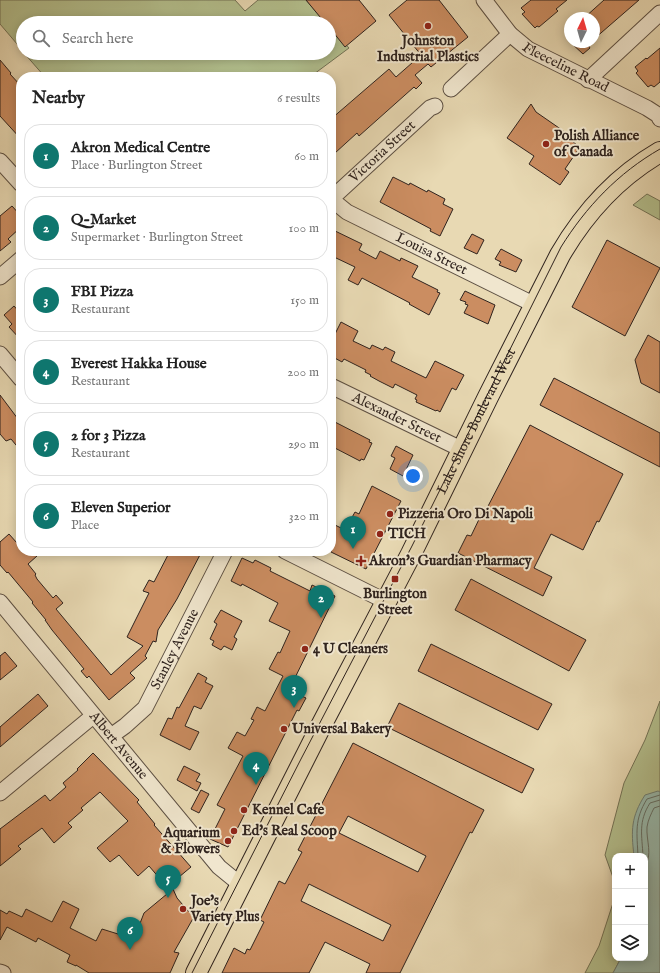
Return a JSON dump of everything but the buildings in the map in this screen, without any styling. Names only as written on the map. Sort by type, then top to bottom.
[{"type":"main road","name":"Lake Shore Boulevard West","points":[[196,973],[315,738],[387,602],[560,255],[570,238],[592,208],[622,178],[649,158],[660,152]]},
{"type":"street","name":"Fleeceline Road","points":[[489,2],[510,34],[528,49],[647,108],[660,118]]},
{"type":"street","points":[[588,80],[660,13]]},
{"type":"street","points":[[451,89],[510,34]]},
{"type":"street","name":"Victoria Street","points":[[336,194],[430,108],[435,106]]},
{"type":"street","points":[[0,161],[16,179]]},
{"type":"street","name":"Louisa Street","points":[[336,203],[347,212],[535,305]]},
{"type":"street","points":[[0,277],[16,264]]},
{"type":"street","points":[[0,354],[16,373]]},
{"type":"street","name":"Alexander Street","points":[[336,388],[463,450]]},
{"type":"street","name":"Stanley Avenue","points":[[111,736],[145,708],[222,556]]},
{"type":"street","points":[[294,556],[387,602]]},
{"type":"street","name":"Albert Avenue","points":[[0,602],[219,867],[241,885]]},
{"type":"street","points":[[0,793],[93,716]]},
{"type":"green space","points":[[0,0],[235,0],[245,11],[258,0],[306,0],[320,16],[16,16],[16,43],[0,24]]},
{"type":"green space","points":[[336,34],[349,48],[336,58]]},
{"type":"green space","points":[[30,60],[333,60],[317,72],[41,72]]},
{"type":"green space","points":[[647,194],[660,201],[660,220],[633,205]]},
{"type":"green space","points":[[660,701],[660,813],[646,853],[612,853],[612,875],[605,855],[624,783],[645,740]]},
{"type":"green space","points":[[612,906],[612,961],[619,961],[613,973],[585,973],[599,946]]},
{"type":"water","points":[[658,791],[660,792],[660,973],[613,973],[619,961],[648,961],[648,853],[634,853],[632,839],[633,824],[637,810],[645,795]]},
{"type":"tram line","points":[[192,973],[412,546],[561,247],[581,218],[604,192],[630,169],[660,149]]},
{"type":"place","name":"Johnston Industrial Plastics","points":[[428,26]]},
{"type":"place","name":"Polish Alliance of Canada","points":[[546,144]]},
{"type":"place","name":"Pizzeria Oro Di Napoli","points":[[390,514]]},
{"type":"place","name":"TICH","points":[[380,534]]},
{"type":"place","name":"Akron Medical Centre","points":[[353,549]]},
{"type":"place","name":"Akron's Guardian Pharmacy","points":[[361,561]]},
{"type":"place","name":"Burlington Street","points":[[395,579]]},
{"type":"place","name":"Q-Market","points":[[321,618]]},
{"type":"place","name":"4 U Cleaners","points":[[305,649]]},
{"type":"place","name":"FBI Pizza","points":[[294,708]]},
{"type":"place","name":"Universal Bakery","points":[[284,729]]},
{"type":"place","name":"Everest Hakka House","points":[[256,785]]},
{"type":"place","name":"Kennel Cafe","points":[[244,810]]},
{"type":"place","name":"Ed's Real Scoop","points":[[234,831]]},
{"type":"place","name":"Aquarium & Flowers","points":[[228,841]]},
{"type":"place","name":"2 for 3 Pizza","points":[[168,898]]},
{"type":"place","name":"Joe's Variety Plus","points":[[183,909]]},
{"type":"place","name":"Eleven Superior","points":[[130,950]]}]
